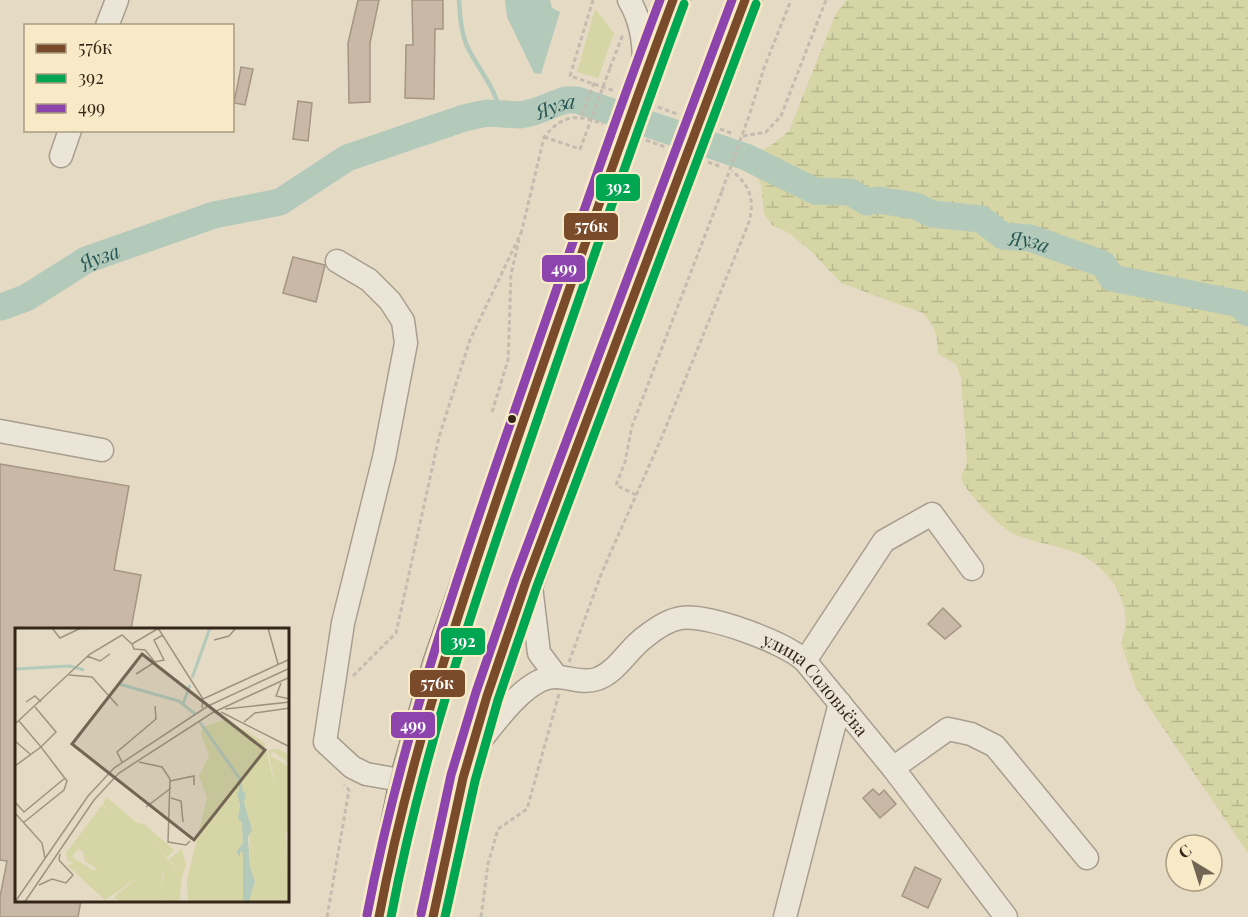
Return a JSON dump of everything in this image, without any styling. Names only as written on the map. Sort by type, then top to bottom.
[{"type":"highway","points":[[379,917],[406,781],[439,665],[673,0]]},
{"type":"highway","points":[[433,917],[444,859],[470,753],[487,696],[530,572],[683,159],[745,0]]},
{"type":"street","points":[[109,24],[117,0]]},
{"type":"street","points":[[629,0],[636,12],[643,35],[643,80]]},
{"type":"street","points":[[61,156],[69,132]]},
{"type":"street","points":[[337,261],[369,280],[390,300],[403,321],[406,344],[382,468],[343,623],[325,741],[352,767],[366,774],[406,781]]},
{"type":"street","points":[[0,431],[102,450]]},
{"type":"street","points":[[805,661],[884,542],[932,514],[972,569]]},
{"type":"street","points":[[530,572],[539,653],[560,678]]},
{"type":"street","name":"улица Соловьёва","points":[[470,753],[519,696],[535,685],[560,678],[578,681],[598,679],[643,638],[671,621],[682,618],[708,620],[794,651],[805,661],[893,768],[1006,917]]},
{"type":"street","points":[[784,917],[840,703]]},
{"type":"street","points":[[893,768],[948,729],[971,734],[994,746],[1087,858]]},
{"type":"path","points":[[636,495],[616,484],[625,462],[632,426],[722,191],[764,68],[791,0]]},
{"type":"path","points":[[743,136],[766,132],[781,116],[826,0]]},
{"type":"path","points":[[544,137],[580,149],[624,24]]},
{"type":"path","points":[[582,116],[594,83]]},
{"type":"path","points":[[492,412],[508,360],[512,274],[544,137],[558,123],[582,116],[623,137],[683,159],[722,167]]},
{"type":"path","points":[[481,917],[488,864],[498,830],[527,810],[560,678],[582,621],[711,320],[749,222],[753,208],[752,198],[743,181],[732,171]]},
{"type":"path","points":[[351,678],[396,633],[439,437],[470,340],[521,233]]},
{"type":"path","points":[[327,917],[349,790],[339,780]]},
{"type":"green space","points":[[847,0],[1248,0],[1248,853],[1136,688],[1121,643],[1125,630],[1123,604],[1112,581],[1093,562],[1081,555],[1014,534],[1006,529],[984,509],[964,485],[961,477],[967,463],[961,378],[956,364],[938,354],[935,332],[927,318],[923,313],[841,283],[812,252],[789,233],[772,225],[764,214],[761,185],[746,157],[769,147],[789,131],[836,13]]},
{"type":"green space","points":[[595,9],[614,33],[598,78],[577,72]]},
{"type":"shaded area","points":[[505,0],[550,0],[552,8],[560,12],[541,74],[534,73],[507,17]]},
{"type":"building","points":[[358,0],[379,0],[370,43],[370,102],[349,103],[348,43]]},
{"type":"building","points":[[412,0],[443,0],[443,29],[435,29],[434,99],[405,98],[406,45],[413,45]]},
{"type":"building","points":[[241,67],[253,69],[245,105],[234,103]]},
{"type":"building","points":[[298,101],[312,103],[308,141],[293,139]]},
{"type":"building","points":[[293,257],[325,265],[316,302],[283,293]]},
{"type":"building","points":[[0,464],[129,486],[114,570],[141,575],[131,628],[15,628],[15,902],[81,902],[78,917],[0,917],[0,897],[7,861],[0,860]]},
{"type":"building","points":[[943,608],[961,626],[945,639],[928,624]]},
{"type":"building","points":[[873,789],[879,795],[884,790],[896,804],[880,818],[863,798]]},
{"type":"building","points":[[915,867],[941,879],[928,908],[902,896]]},
{"type":"waterway","points":[[459,0],[465,41],[491,87],[501,114]]},
{"type":"waterway","name":"Яуза","points":[[1,307],[26,298],[86,260],[214,215],[280,202],[347,158],[464,118],[487,113],[520,115],[565,100],[577,100],[746,157],[815,191],[850,192],[867,202],[878,200],[916,206],[932,214],[981,219],[1003,236],[1030,238],[1103,264],[1112,278],[1240,304],[1248,313]]},
{"type":"transit line","name":"499","points":[[367,915],[395,792],[428,671],[582,216],[660,0]]},
{"type":"transit line","name":"576к","points":[[379,917],[406,794],[459,613],[575,271],[673,0]]},
{"type":"transit line","name":"499","points":[[421,914],[451,775],[476,692],[515,578],[732,0]]},
{"type":"transit line","name":"576к","points":[[433,917],[463,778],[487,696],[526,582],[745,0]]},
{"type":"transit line","name":"392","points":[[391,917],[418,796],[470,617],[586,277],[684,4]]},
{"type":"transit line","name":"392","points":[[445,917],[475,781],[498,700],[537,586],[756,4]]}]
